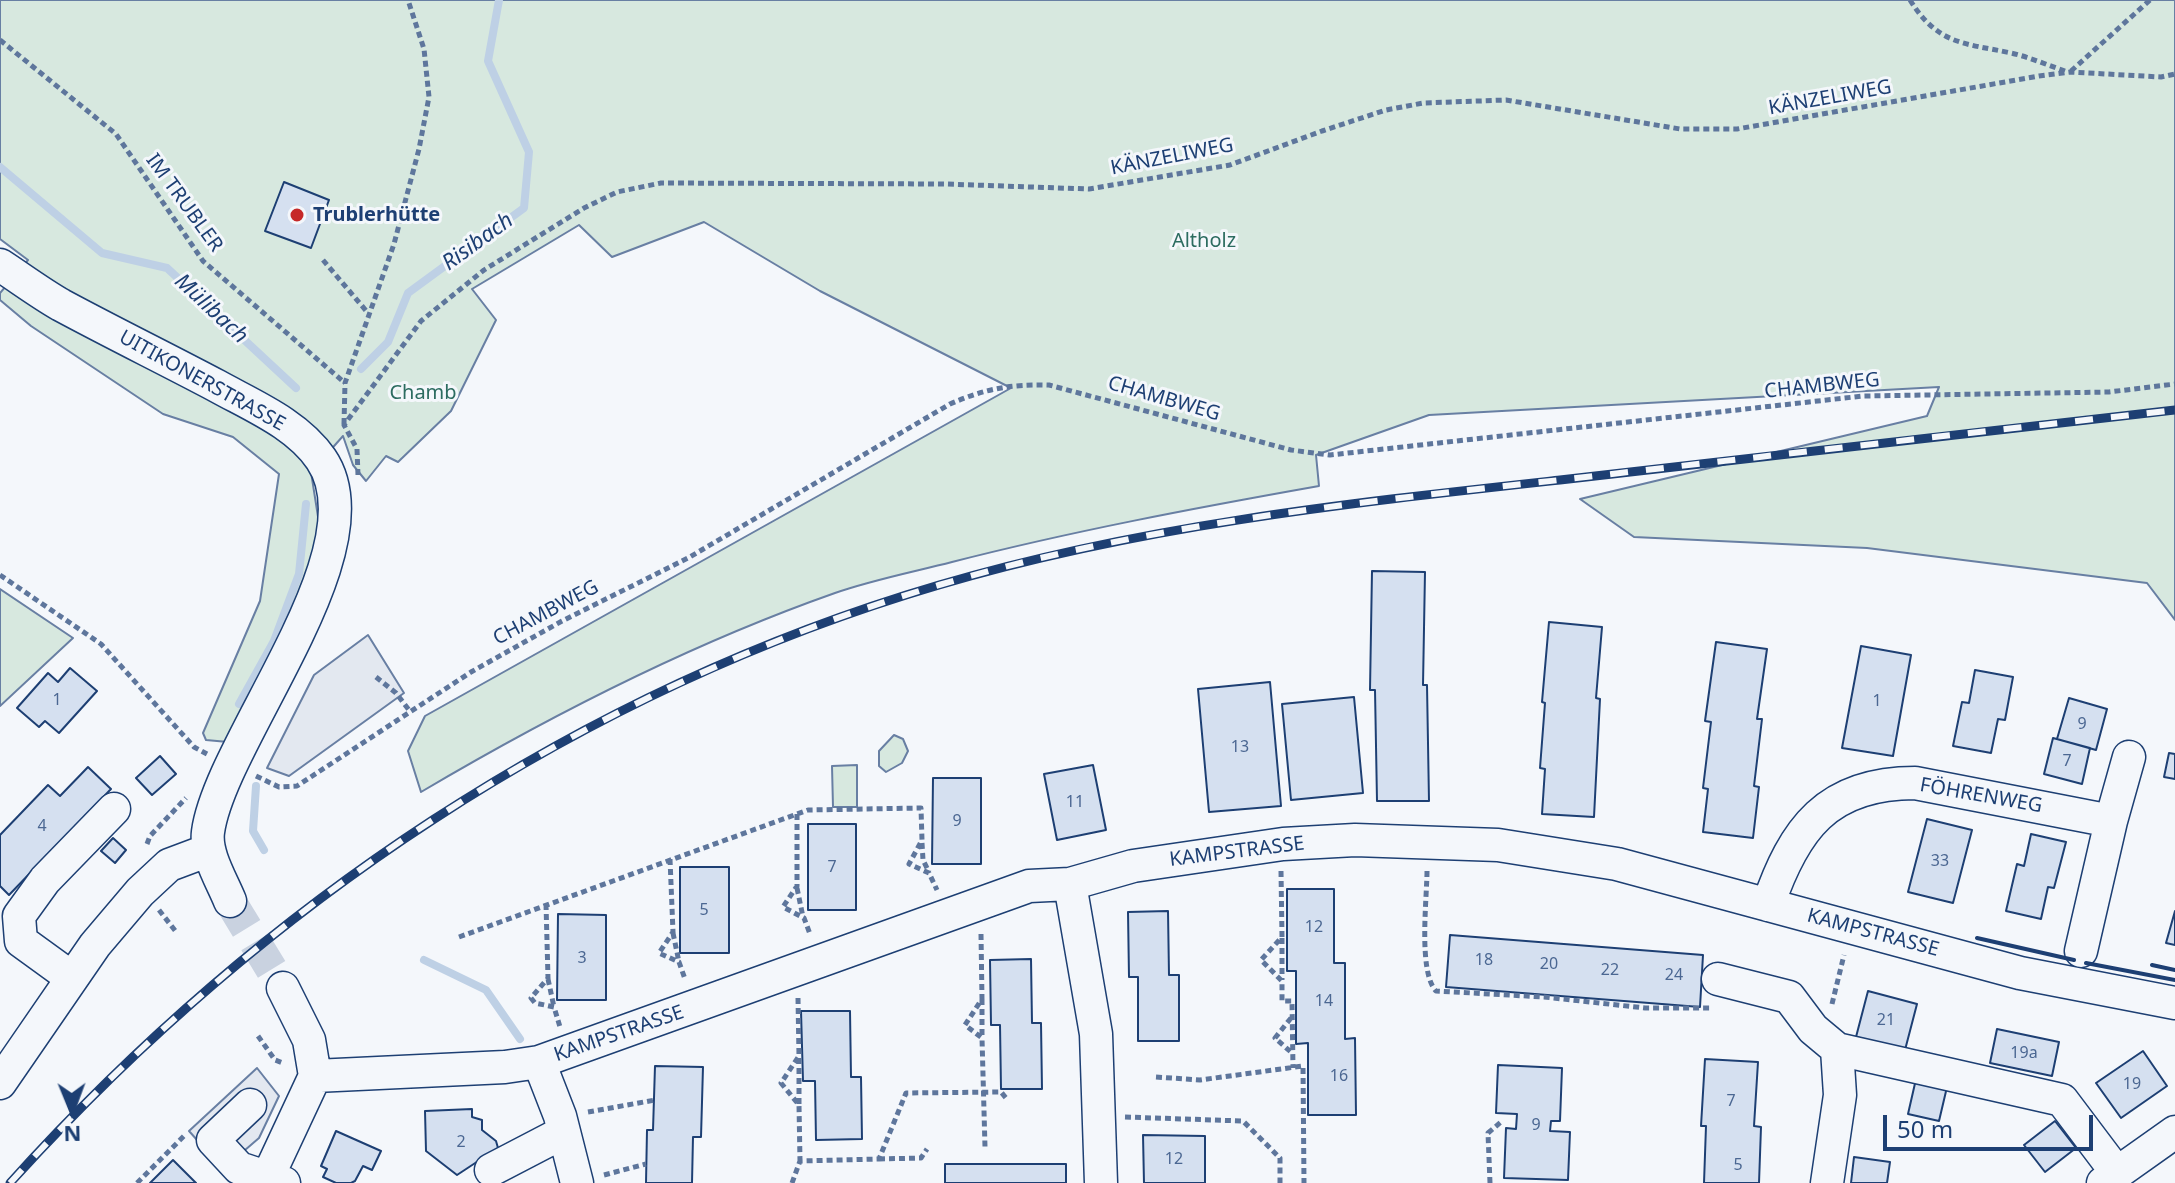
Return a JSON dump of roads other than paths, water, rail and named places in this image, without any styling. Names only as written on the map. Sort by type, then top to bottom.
[{"type":"street","name":"UITIKONERSTRASSE","points":[[0,265],[58,303],[282,421],[321,458],[332,482],[333,521],[327,552],[279,676],[213,806],[207,835],[209,850],[230,901]]},
{"type":"street","points":[[2081,951],[2129,757]]},
{"type":"street","name":"FÖHRENWEG","points":[[1768,905],[1788,851],[1815,818],[1835,803],[1889,783],[1942,787],[2111,821]]},
{"type":"street","points":[[72,978],[21,941],[19,916],[45,880],[114,809]]},
{"type":"street","name":"KAMPSTRASSE","points":[[315,1076],[505,1067],[539,1062],[1014,890],[1044,884],[1070,884],[1133,866],[1283,844],[1431,841],[1498,845],[1617,864],[2020,973],[2175,1003]]},
{"type":"street","points":[[0,1083],[72,978],[122,913],[169,865],[209,850]]},
{"type":"street","points":[[1070,884],[1096,1034],[1101,1183]]},
{"type":"street","points":[[250,1105],[213,1140],[239,1168],[273,1181],[315,1076],[309,1040],[283,988]]},
{"type":"street","points":[[1717,993],[1789,997],[1813,1029],[1837,1049],[2062,1100],[2110,1178],[2175,1132]]},
{"type":"street","points":[[1827,1183],[1840,1095],[1837,1049]]},
{"type":"street","points":[[539,1062],[572,1123],[586,1180]]},
{"type":"street","points":[[491,1170],[572,1123]]},
{"type":"waterway","name":"Risibach","points":[[361,369],[388,342],[408,293],[524,208],[529,152],[488,61],[499,0]]},
{"type":"waterway","name":"Mülibach","points":[[0,167],[102,253],[167,268],[296,388]]},
{"type":"waterway","name":"Mülibach","points":[[239,704],[274,641],[299,574],[306,504]]},
{"type":"waterway","name":"Mülibach","points":[[256,786],[253,831],[264,850]]},
{"type":"waterway","name":"Mülibach","points":[[424,960],[486,990],[520,1039]]},
{"type":"tunnel","points":[[230,901],[283,988]]},
{"type":"railway","points":[[10,1183],[107,1082],[210,988],[319,900],[433,820],[552,748],[677,684],[806,630],[939,585],[1015,564],[1169,531],[1403,498],[2175,410]]},
{"type":"place","name":"Trublerhütte","points":[[297,215]]},
{"type":"park label","name":"Altholz","points":[[1204,241]]},
{"type":"park label","name":"Chamb","points":[[423,393]]}]
